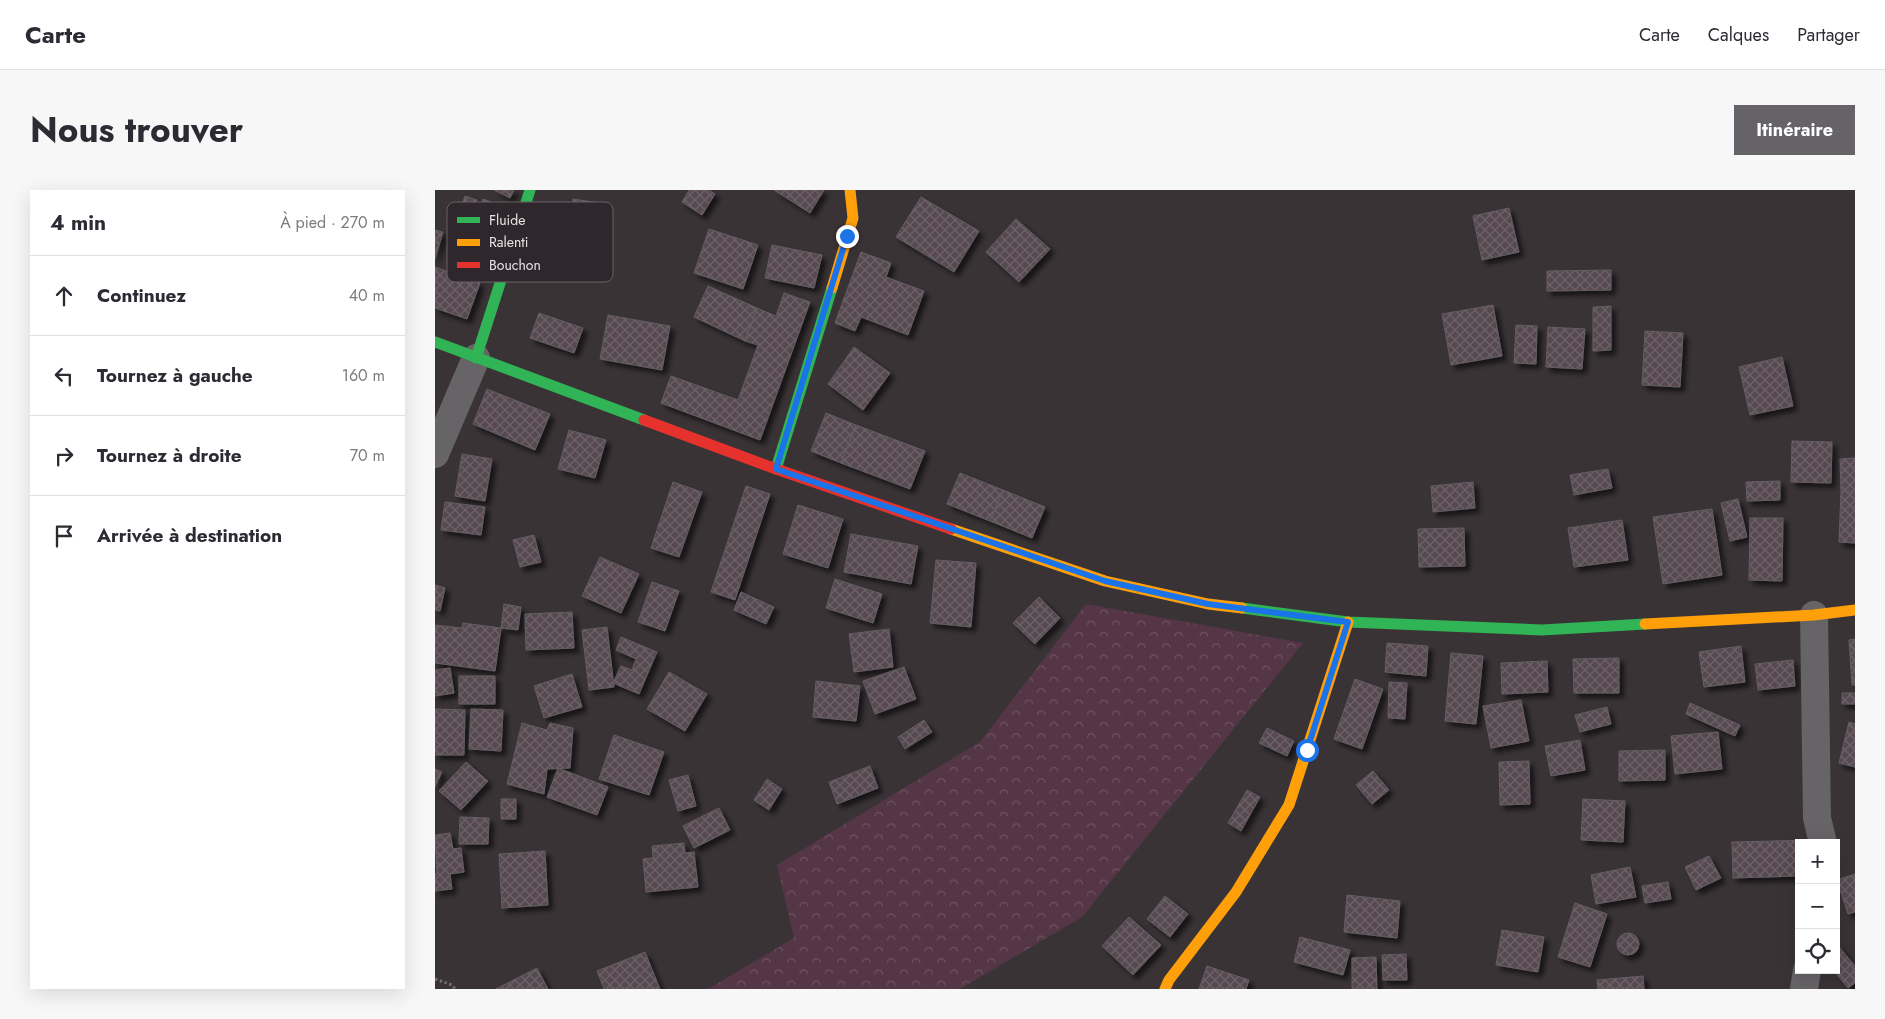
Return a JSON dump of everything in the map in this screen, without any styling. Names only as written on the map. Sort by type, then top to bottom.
[{"type":"street","points":[[526,202],[530,190]]},
{"type":"street","points":[[776,469],[853,218],[850,190]]},
{"type":"street","points":[[435,454],[476,358],[500,282]]},
{"type":"street","points":[[435,342],[776,469],[1105,581],[1208,604],[1348,622],[1542,630],[1814,615],[1855,610]]},
{"type":"street","points":[[1814,615],[1817,818],[1822,839]]},
{"type":"street","points":[[1165,989],[1169,980],[1236,892],[1289,805],[1348,622]]},
{"type":"street","points":[[1804,989],[1806,974]]},
{"type":"path","points":[[435,979],[452,985],[455,989]]},
{"type":"green space","points":[[1086,604],[1303,643],[1082,917],[960,989],[708,989],[794,938],[777,865],[980,742]]},
{"type":"building","points":[[494,190],[514,190],[510,198]]},
{"type":"building","points":[[689,190],[709,190],[715,194],[702,215],[682,202]]},
{"type":"building","points":[[774,190],[824,190],[810,213]]},
{"type":"building","points":[[465,196],[477,200],[476,202],[463,202]]},
{"type":"building","points":[[921,197],[979,231],[954,272],[896,237]]},
{"type":"building","points":[[573,199],[593,202],[573,202]]},
{"type":"building","points":[[1509,208],[1519,252],[1482,260],[1473,216]]},
{"type":"building","points":[[1016,219],[1050,249],[1019,282],[986,252]]},
{"type":"building","points":[[709,229],[758,245],[743,289],[694,273]]},
{"type":"building","points":[[435,230],[443,232],[435,259]]},
{"type":"building","points":[[772,245],[822,255],[814,288],[765,278]]},
{"type":"building","points":[[861,252],[891,263],[886,277],[924,291],[908,335],[861,317],[855,331],[835,323]]},
{"type":"building","points":[[435,267],[447,271],[447,282],[480,283],[467,319],[435,308]]},
{"type":"building","points":[[1611,270],[1611,290],[1547,291],[1547,271]]},
{"type":"building","points":[[708,286],[757,308],[745,341],[694,317]]},
{"type":"building","points":[[784,293],[810,302],[760,440],[661,403],[671,376],[738,400],[758,345],[745,341],[757,308],[776,316]]},
{"type":"building","points":[[1493,305],[1502,356],[1451,365],[1442,314]]},
{"type":"building","points":[[1611,306],[1611,350],[1593,351],[1593,307]]},
{"type":"building","points":[[539,313],[583,328],[574,353],[530,338]]},
{"type":"building","points":[[608,315],[670,326],[662,370],[600,359]]},
{"type":"building","points":[[1516,325],[1537,326],[1536,364],[1514,363]]},
{"type":"building","points":[[1548,327],[1585,329],[1582,369],[1546,367]]},
{"type":"building","points":[[1645,331],[1683,333],[1680,387],[1642,385]]},
{"type":"building","points":[[854,347],[890,373],[863,410],[828,384]]},
{"type":"building","points":[[1782,357],[1793,406],[1750,415],[1739,367]]},
{"type":"building","points":[[487,389],[550,414],[535,450],[473,424]]},
{"type":"building","points":[[826,413],[856,425],[841,463],[811,451]]},
{"type":"building","points":[[856,425],[925,451],[910,489],[841,463]]},
{"type":"building","points":[[569,430],[606,440],[595,478],[558,469]]},
{"type":"building","points":[[1792,441],[1832,442],[1831,483],[1791,482]]},
{"type":"building","points":[[462,454],[492,459],[485,501],[455,496]]},
{"type":"building","points":[[1855,458],[1855,491],[1841,491],[1840,459]]},
{"type":"building","points":[[1608,469],[1612,488],[1574,495],[1570,475]]},
{"type":"building","points":[[960,473],[1003,490],[990,521],[947,504]]},
{"type":"building","points":[[1780,481],[1780,500],[1747,501],[1746,482]]},
{"type":"building","points":[[673,482],[702,492],[679,557],[651,548]]},
{"type":"building","points":[[1473,482],[1475,508],[1433,512],[1431,486]]},
{"type":"building","points":[[746,486],[770,494],[735,600],[711,592]]},
{"type":"building","points":[[1003,490],[1045,507],[1032,538],[990,521]]},
{"type":"building","points":[[1841,491],[1855,492],[1855,543],[1839,542]]},
{"type":"building","points":[[1738,499],[1747,537],[1730,541],[1721,503]]},
{"type":"building","points":[[445,502],[485,507],[481,535],[441,530]]},
{"type":"building","points":[[798,505],[843,519],[828,568],[783,554]]},
{"type":"building","points":[[1712,509],[1722,575],[1663,584],[1653,517]]},
{"type":"building","points":[[1750,518],[1783,518],[1782,581],[1749,580]]},
{"type":"building","points":[[1622,520],[1628,560],[1574,567],[1568,528]]},
{"type":"building","points":[[1464,528],[1465,566],[1419,567],[1418,529]]},
{"type":"building","points":[[851,534],[918,546],[911,584],[844,572]]},
{"type":"building","points":[[534,535],[541,562],[520,567],[513,540]]},
{"type":"building","points":[[600,557],[639,574],[621,613],[582,596]]},
{"type":"building","points":[[936,560],[976,563],[971,627],[930,623]]},
{"type":"building","points":[[835,579],[882,594],[873,623],[826,608]]},
{"type":"building","points":[[652,582],[679,591],[665,631],[638,622]]},
{"type":"building","points":[[435,585],[445,588],[440,611],[435,610]]},
{"type":"building","points":[[741,592],[774,607],[766,624],[734,610]]},
{"type":"building","points":[[1039,597],[1060,618],[1035,644],[1013,623]]},
{"type":"building","points":[[504,604],[521,607],[518,630],[501,628]]},
{"type":"building","points":[[572,612],[574,648],[526,650],[525,614]]},
{"type":"building","points":[[463,623],[501,628],[495,671],[435,663],[435,625],[462,628]]},
{"type":"building","points":[[607,627],[614,687],[589,690],[582,630]]},
{"type":"building","points":[[889,629],[893,667],[854,672],[849,634]]},
{"type":"building","points":[[621,637],[657,652],[639,694],[613,683],[621,666],[632,670],[636,659],[616,650]]},
{"type":"building","points":[[1855,639],[1855,685],[1852,685],[1849,640]]},
{"type":"building","points":[[1387,643],[1428,646],[1426,676],[1385,672]]},
{"type":"building","points":[[1741,646],[1745,682],[1704,687],[1699,652]]},
{"type":"building","points":[[1451,653],[1483,656],[1476,724],[1445,721]]},
{"type":"building","points":[[1619,658],[1619,693],[1574,693],[1573,659]]},
{"type":"building","points":[[1793,660],[1795,686],[1758,690],[1755,664]]},
{"type":"building","points":[[1547,661],[1548,692],[1502,694],[1501,663]]},
{"type":"building","points":[[904,667],[916,699],[875,714],[863,681]]},
{"type":"building","points":[[450,668],[454,693],[435,696],[435,670]]},
{"type":"building","points":[[669,672],[707,694],[685,731],[647,709]]},
{"type":"building","points":[[572,674],[582,707],[544,718],[534,686]]},
{"type":"building","points":[[459,676],[495,676],[495,704],[459,704]]},
{"type":"building","points":[[1355,679],[1383,689],[1362,749],[1334,739]]},
{"type":"building","points":[[816,681],[860,686],[856,721],[813,717]]},
{"type":"building","points":[[1389,682],[1407,683],[1405,719],[1388,718]]},
{"type":"building","points":[[1842,693],[1855,693],[1855,704],[1842,704]]},
{"type":"building","points":[[1521,700],[1529,741],[1491,748],[1483,706]]},
{"type":"building","points":[[1690,703],[1740,725],[1735,736],[1686,714]]},
{"type":"building","points":[[1607,707],[1611,724],[1580,732],[1575,715]]},
{"type":"building","points":[[435,709],[465,710],[464,755],[435,755]]},
{"type":"building","points":[[471,709],[503,710],[501,751],[469,749]]},
{"type":"building","points":[[924,720],[932,732],[905,749],[898,737]]},
{"type":"building","points":[[1849,722],[1855,724],[1855,767],[1839,763]]},
{"type":"building","points":[[522,723],[547,730],[550,723],[573,728],[570,768],[547,769],[544,794],[507,784]]},
{"type":"building","points":[[1267,728],[1294,741],[1287,756],[1259,743]]},
{"type":"building","points":[[1718,732],[1722,769],[1675,774],[1671,736]]},
{"type":"building","points":[[614,735],[664,752],[649,795],[599,779]]},
{"type":"building","points":[[1580,740],[1585,770],[1551,776],[1545,746]]},
{"type":"building","points":[[1665,750],[1665,780],[1619,781],[1619,751]]},
{"type":"building","points":[[1529,761],[1530,804],[1500,805],[1499,762]]},
{"type":"building","points":[[466,762],[488,781],[461,810],[439,791]]},
{"type":"building","points":[[870,766],[878,788],[837,804],[829,782]]},
{"type":"building","points":[[558,768],[608,787],[597,815],[547,797]]},
{"type":"building","points":[[435,769],[442,772],[435,787]]},
{"type":"building","points":[[1373,771],[1389,790],[1372,804],[1356,785]]},
{"type":"building","points":[[688,775],[696,806],[678,811],[669,780]]},
{"type":"building","points":[[767,779],[782,789],[769,810],[754,800]]},
{"type":"building","points":[[1247,790],[1260,797],[1241,831],[1228,823]]},
{"type":"building","points":[[501,799],[516,799],[516,819],[501,819]]},
{"type":"building","points":[[1583,799],[1625,801],[1623,842],[1581,840]]},
{"type":"building","points":[[719,808],[730,830],[694,848],[683,826]]},
{"type":"building","points":[[460,817],[489,818],[488,844],[459,844]]},
{"type":"building","points":[[450,833],[453,849],[461,848],[464,872],[450,874],[452,889],[435,891],[435,874],[437,874],[435,835]]},
{"type":"building","points":[[1795,840],[1795,876],[1733,878],[1732,842]]},
{"type":"building","points":[[684,843],[685,853],[694,852],[698,887],[646,892],[643,859],[653,858],[652,846]]},
{"type":"building","points":[[545,851],[548,905],[502,908],[499,854]]},
{"type":"building","points":[[1709,856],[1721,878],[1696,890],[1685,867]]},
{"type":"building","points":[[1630,867],[1636,897],[1596,904],[1591,875]]},
{"type":"building","points":[[1855,874],[1855,912],[1848,914],[1840,889],[1840,879]]},
{"type":"building","points":[[1668,882],[1671,899],[1645,903],[1642,886]]},
{"type":"building","points":[[1347,895],[1400,901],[1397,938],[1344,932]]},
{"type":"building","points":[[1165,896],[1188,914],[1170,937],[1147,919]]},
{"type":"building","points":[[1575,903],[1607,914],[1590,967],[1558,957]]},
{"type":"building","points":[[1129,917],[1161,945],[1133,975],[1102,946]]},
{"type":"building","points":[[1502,930],[1544,937],[1538,972],[1496,965]]},
{"type":"building","points":[[1628,933],[1636,936],[1639,944],[1636,952],[1628,955],[1620,952],[1617,944],[1620,936]]},
{"type":"building","points":[[1300,937],[1350,950],[1343,975],[1294,962]]},
{"type":"building","points":[[1840,948],[1855,966],[1855,983],[1848,988],[1836,974],[1840,974]]},
{"type":"building","points":[[645,952],[660,989],[604,989],[597,971]]},
{"type":"building","points":[[1406,954],[1407,980],[1383,980],[1382,955]]},
{"type":"building","points":[[1376,957],[1377,989],[1352,989],[1352,958]]},
{"type":"building","points":[[1207,966],[1249,980],[1246,989],[1199,989]]},
{"type":"building","points":[[537,968],[548,989],[496,989]]},
{"type":"building","points":[[1643,976],[1644,989],[1598,989],[1597,980]]},
{"type":"traffic: fast","points":[[526,202],[530,190]]},
{"type":"traffic: fast","points":[[476,358],[500,282]]},
{"type":"traffic: fast","points":[[776,469],[832,288]]},
{"type":"traffic: fast","points":[[435,342],[644,420]]},
{"type":"traffic: fast","points":[[1242,608],[1348,622],[1542,630],[1645,624]]},
{"type":"traffic: slow","points":[[832,288],[853,218],[850,190]]},
{"type":"traffic: slow","points":[[951,529],[1105,581],[1208,604],[1242,608]]},
{"type":"traffic: slow","points":[[1645,624],[1814,615],[1855,610]]},
{"type":"traffic: slow","points":[[1165,989],[1169,980],[1236,892],[1289,805],[1348,622]]},
{"type":"traffic: jam","points":[[644,420],[776,469],[951,529]]},
{"type":"route","points":[[847,236],[776,469],[1105,581],[1208,604],[1348,622],[1307,750]]}]
